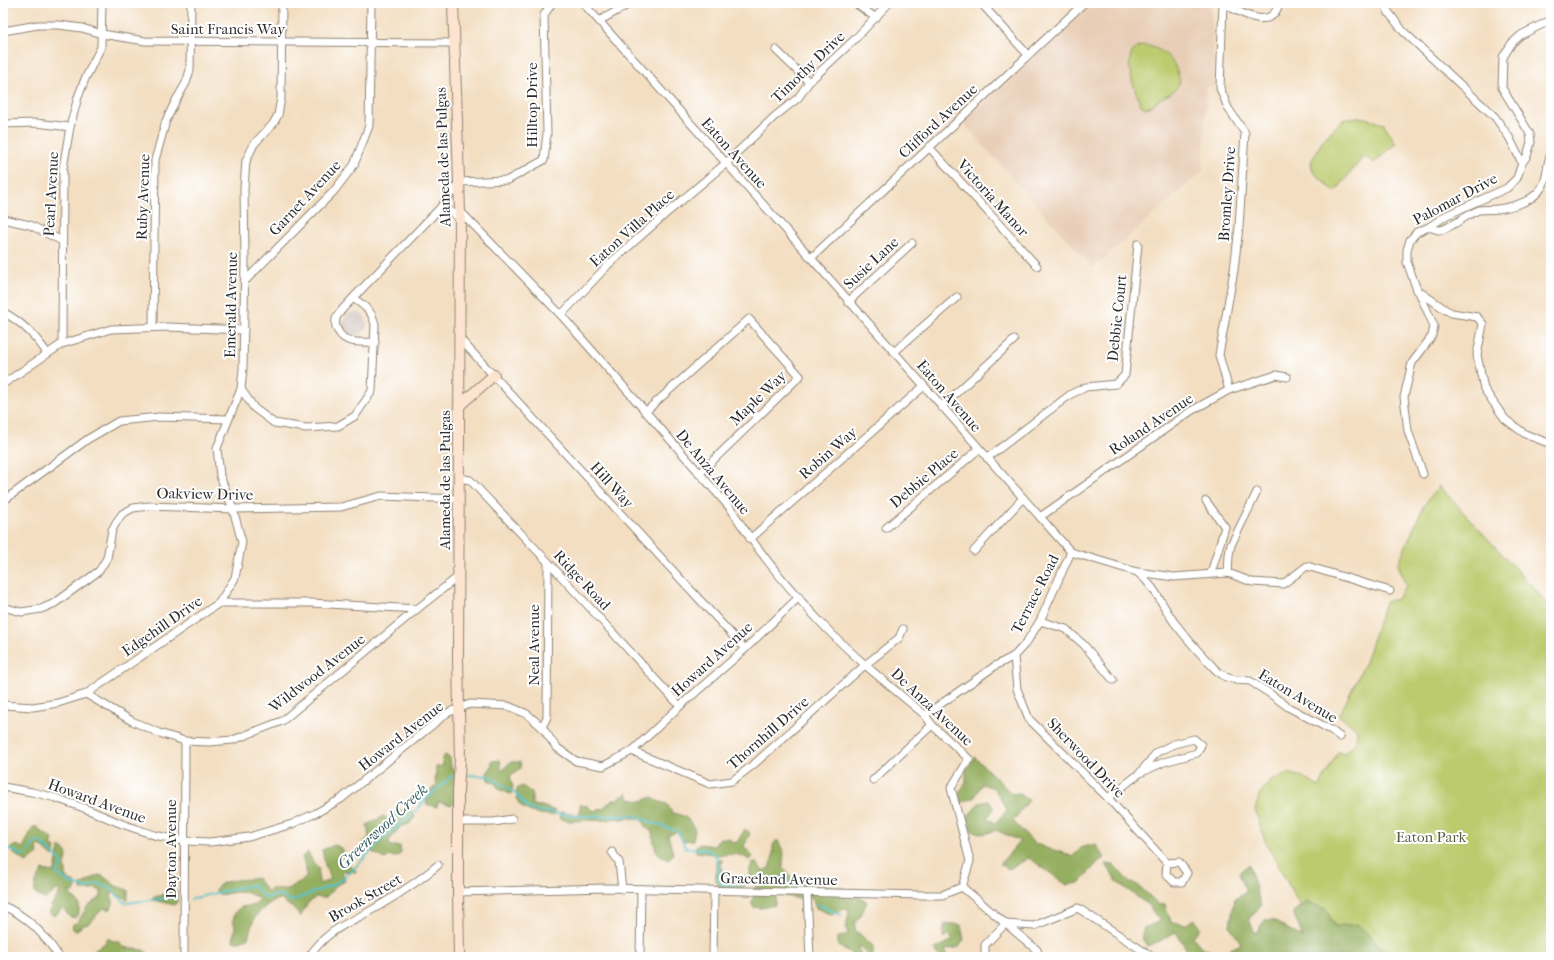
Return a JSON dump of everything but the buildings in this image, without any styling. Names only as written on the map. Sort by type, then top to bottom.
[{"type":"main road","name":"Alameda de las Pulgas","points":[[453,3],[460,215],[461,340],[459,499],[459,957]]},
{"type":"main road","points":[[460,406],[494,375]]},
{"type":"street","name":"Pearl Avenue","points":[[62,344],[63,168],[70,127],[85,79],[101,47],[102,3]]},
{"type":"street","name":"Ruby Avenue","points":[[153,326],[155,160],[166,120],[186,83],[190,70],[191,3]]},
{"type":"street","name":"Emerald Avenue","points":[[219,603],[235,578],[242,542],[233,509],[220,476],[217,448],[241,389],[244,330],[244,188],[246,161],[254,144],[273,124],[278,115],[282,98],[282,3]]},
{"type":"street","name":"Garnet Avenue","points":[[244,281],[334,191],[354,165],[370,126],[371,3]]},
{"type":"street","name":"Hilltop Drive","points":[[459,182],[508,180],[544,160],[548,133],[544,15],[552,3]]},
{"type":"street","name":"Eaton Avenue","points":[[583,3],[1071,552]]},
{"type":"street","points":[[599,21],[631,3]]},
{"type":"street","points":[[855,3],[876,18]]},
{"type":"street","name":"Timothy Drive","points":[[725,164],[760,130],[798,98],[809,82],[876,18],[889,3]]},
{"type":"street","points":[[981,3],[1028,54]]},
{"type":"street","name":"Clifford Avenue","points":[[810,258],[1084,3]]},
{"type":"street","points":[[1223,3],[1256,19],[1263,19],[1273,15],[1278,10],[1279,3]]},
{"type":"street","name":"Bromley Drive","points":[[1223,3],[1220,88],[1228,108],[1245,133],[1239,227],[1234,270],[1219,355],[1229,390]]},
{"type":"street","points":[[1384,3],[1389,13],[1403,31],[1495,117],[1509,137],[1522,163]]},
{"type":"street","name":"Palomar Drive","points":[[1423,474],[1408,431],[1404,397],[1412,363],[1432,336],[1434,326],[1407,262],[1407,250],[1410,240],[1417,232],[1429,227],[1447,215],[1507,188],[1517,178],[1522,163],[1530,148],[1531,142],[1530,134],[1502,88],[1501,71],[1503,57],[1512,42],[1521,35],[1551,20]]},
{"type":"street","name":"Saint Francis Way","points":[[3,31],[38,25],[58,25],[82,28],[102,34],[146,41],[454,43]]},
{"type":"street","points":[[776,50],[809,82]]},
{"type":"street","points":[[3,124],[36,123],[70,127]]},
{"type":"street","name":"Victoria Manor","points":[[929,146],[1037,266]]},
{"type":"street","points":[[1429,227],[1438,230],[1445,229],[1480,210],[1498,209],[1512,206],[1531,199],[1540,191],[1546,179],[1548,161],[1551,154]]},
{"type":"street","name":"Eaton Villa Place","points":[[561,315],[608,265],[725,164]]},
{"type":"street","points":[[375,342],[351,342],[345,339],[336,327],[335,320],[353,298],[441,207],[459,182]]},
{"type":"street","points":[[441,207],[460,215]]},
{"type":"street","name":"De Anza Avenue","points":[[460,215],[561,315],[731,509],[750,539],[824,626],[865,665],[925,715],[932,725],[969,759],[951,788],[970,861],[962,887]]},
{"type":"street","points":[[3,219],[30,225],[62,241]]},
{"type":"street","name":"Susie Lane","points":[[848,302],[912,244]]},
{"type":"street","name":"Debbie Court","points":[[987,458],[1071,394],[1086,388],[1116,384],[1125,375],[1138,244]]},
{"type":"street","points":[[1418,290],[1452,313],[1477,317],[1480,320],[1483,324],[1477,355],[1484,389],[1505,419],[1525,434],[1551,444]]},
{"type":"street","points":[[894,352],[957,297]]},
{"type":"street","points":[[241,389],[254,408],[274,423],[306,428],[338,426],[355,416],[372,391],[375,342],[373,316],[369,310],[353,298]]},
{"type":"street","points":[[3,312],[18,320],[41,344],[47,353]]},
{"type":"street","name":"Maple Way","points":[[645,412],[749,319],[800,376],[699,474]]},
{"type":"street","points":[[3,384],[62,344],[111,329],[153,326],[244,330]]},
{"type":"street","name":"Hill Way","points":[[461,340],[744,649]]},
{"type":"street","points":[[941,407],[1014,340]]},
{"type":"street","name":"Roland Avenue","points":[[1040,517],[1192,411],[1229,390],[1276,375],[1287,377]]},
{"type":"street","name":"Robin Way","points":[[750,539],[924,386]]},
{"type":"street","points":[[3,501],[88,439],[119,421],[159,417],[228,419]]},
{"type":"street","name":"Debbie Place","points":[[886,528],[979,448]]},
{"type":"street","name":"Ridge Road","points":[[460,478],[470,480],[548,562],[680,706]]},
{"type":"street","points":[[1228,573],[1231,545],[1257,492]]},
{"type":"street","name":"Oakview Drive","points":[[3,607],[21,612],[41,609],[55,603],[99,571],[107,558],[112,530],[116,521],[122,514],[133,508],[149,506],[233,509],[341,507],[381,496],[459,499]]},
{"type":"street","points":[[974,550],[1023,498]]},
{"type":"street","points":[[1206,501],[1225,526],[1211,573]]},
{"type":"street","points":[[1071,552],[1138,572],[1174,577],[1211,573],[1228,573],[1252,582],[1283,584],[1307,566],[1390,591]]},
{"type":"street","name":"Terrace Road","points":[[925,715],[995,666],[1014,656],[1026,643],[1040,621],[1071,552]]},
{"type":"street","name":"Neal Avenue","points":[[542,727],[547,718],[548,562]]},
{"type":"street","name":"Eaton Avenue","points":[[1138,572],[1146,579],[1163,602],[1173,621],[1216,671],[1226,677],[1236,680],[1250,681],[1288,707],[1331,730],[1340,737]]},
{"type":"street","name":"Wildwood Avenue","points":[[86,694],[132,721],[159,733],[184,741],[209,742],[232,740],[282,721],[459,576]]},
{"type":"street","name":"Howard Avenue","points":[[3,787],[56,798],[122,824],[184,841],[210,842],[249,837],[292,824],[316,814],[341,799],[448,713],[470,704],[508,706],[528,714],[542,727],[556,747],[576,762],[603,766],[632,751],[799,598]]},
{"type":"street","name":"Edgehill Drive","points":[[3,705],[32,707],[58,703],[86,694],[219,603],[311,603],[417,609]]},
{"type":"street","points":[[1040,621],[1066,629],[1084,645],[1113,680]]},
{"type":"street","name":"Thornhill Drive","points":[[632,751],[710,784],[732,781],[753,765],[865,665],[899,638],[903,629]]},
{"type":"street","name":"Sherwood Drive","points":[[1014,656],[1017,689],[1029,719],[1108,798],[1168,863]]},
{"type":"street","points":[[874,780],[932,725]]},
{"type":"street","points":[[1108,798],[1140,773],[1157,752],[1174,744],[1194,739],[1201,745],[1197,753],[1164,762],[1140,773]]},
{"type":"street","name":"Dayton Avenue","points":[[184,741],[184,957]]},
{"type":"street","points":[[458,822],[494,822],[512,819]]},
{"type":"street","points":[[612,852],[619,862],[622,889]]},
{"type":"street","name":"Brook Street","points":[[309,957],[326,936],[339,926],[376,908],[410,888],[438,865]]},
{"type":"street","points":[[962,887],[1037,950],[1039,957]]},
{"type":"street","name":"Graceland Avenue","points":[[458,892],[563,889],[640,889],[929,895],[942,894],[962,887]]},
{"type":"street","points":[[640,889],[640,957]]},
{"type":"street","points":[[713,957],[714,891]]},
{"type":"street","points":[[807,893],[810,957]]},
{"type":"street","points":[[3,906],[11,909],[31,922],[50,942],[59,957]]},
{"type":"street","points":[[1005,924],[1034,926],[1078,908],[1152,957]]},
{"type":"street","points":[[985,957],[985,945],[1005,924]]},
{"type":"shaded area","points":[[1089,3],[1211,3],[1214,86],[1207,87],[1203,171],[1093,268],[963,123]]},
{"type":"shaded area","points":[[355,312],[364,315],[367,324],[364,333],[355,336],[346,333],[343,324],[346,315]]},
{"type":"green space","points":[[1145,45],[1164,53],[1173,62],[1180,82],[1173,92],[1145,108],[1141,105],[1133,84],[1130,60],[1136,48]]},
{"type":"green space","points":[[1356,117],[1365,118],[1384,124],[1396,143],[1374,163],[1364,156],[1335,192],[1313,172],[1311,162],[1322,141],[1341,121]]},
{"type":"green space","name":"Eaton Park","points":[[1439,486],[1551,607],[1551,957],[1263,957],[1303,935],[1306,917],[1265,841],[1255,810],[1260,793],[1271,781],[1288,773],[1303,777],[1319,787],[1338,752],[1344,753],[1356,742],[1357,729],[1339,716],[1364,665],[1385,602],[1397,599],[1406,586],[1398,564],[1424,505]]},
{"type":"green space","points":[[445,755],[450,758],[451,767],[455,770],[456,801],[452,805],[438,802],[437,807],[426,804],[430,791],[437,785],[435,781],[436,767],[443,766],[442,758]]},
{"type":"green space","points":[[975,757],[1012,794],[1018,793],[1029,800],[1013,821],[1034,843],[1054,851],[1061,851],[1072,857],[1082,847],[1096,845],[1105,858],[1099,861],[1079,883],[1067,885],[1029,858],[1009,869],[1000,864],[1020,841],[996,830],[985,834],[972,831],[968,816],[979,803],[989,801],[994,809],[987,818],[995,823],[1007,810],[994,788],[982,784],[974,798],[961,803],[959,792],[966,783],[966,770]]},
{"type":"green space","points":[[500,760],[502,771],[510,762],[520,762],[521,768],[510,776],[513,787],[511,794],[500,790],[495,783],[488,780],[487,773],[491,768],[492,761]]},
{"type":"green space","points":[[522,786],[532,793],[532,805],[542,806],[555,811],[554,815],[538,814],[527,810],[519,804],[517,799],[517,789]]},
{"type":"green space","points":[[627,793],[629,799],[641,801],[653,797],[657,801],[667,804],[672,813],[684,816],[695,830],[693,840],[683,841],[677,832],[668,835],[673,854],[668,860],[656,852],[652,832],[645,827],[644,822],[638,818],[568,821],[559,818],[561,812],[575,815],[580,813],[580,805],[588,806],[593,811],[604,808],[609,803]]},
{"type":"green space","points":[[399,810],[411,810],[415,817],[409,824],[401,826],[389,841],[390,846],[400,846],[401,853],[397,857],[390,856],[385,859],[367,849],[364,842],[369,837],[367,825],[384,816],[389,823]]},
{"type":"green space","points":[[33,827],[38,827],[39,830],[53,839],[51,845],[55,848],[53,857],[40,845],[37,847],[38,854],[26,863],[12,852],[11,848],[16,845],[23,848]]},
{"type":"green space","points":[[745,829],[750,833],[744,846],[753,857],[750,860],[736,854],[719,855],[696,852],[696,847],[700,844],[714,846],[720,838],[730,839],[732,843],[737,842]]},
{"type":"green space","points":[[777,840],[783,850],[783,867],[796,883],[803,884],[808,880],[814,879],[818,882],[818,887],[828,886],[843,888],[847,900],[856,896],[867,902],[860,917],[856,920],[855,930],[873,946],[873,957],[869,957],[860,946],[858,948],[862,957],[851,957],[852,954],[839,946],[837,938],[848,934],[846,928],[849,911],[844,908],[832,915],[816,908],[811,896],[798,898],[776,893],[775,905],[761,908],[753,907],[751,902],[756,885],[750,876],[752,863],[756,862],[763,871],[769,868],[773,856],[773,845]]},
{"type":"green space","points":[[335,845],[341,848],[344,855],[336,865],[348,866],[357,872],[342,871],[345,881],[338,884],[325,898],[316,897],[308,903],[300,917],[295,910],[280,899],[273,901],[261,910],[255,917],[248,938],[237,942],[233,941],[235,927],[233,919],[236,911],[241,907],[255,905],[259,899],[250,894],[240,892],[220,895],[215,890],[219,886],[228,881],[257,878],[267,891],[272,889],[287,889],[306,878],[306,867],[302,857],[308,852],[314,864],[319,869],[318,877],[320,884],[331,879],[325,865],[322,850]]},
{"type":"green space","points":[[60,847],[65,851],[67,856],[64,867],[66,870],[66,877],[75,883],[76,888],[74,892],[68,892],[79,903],[79,913],[75,918],[69,916],[63,908],[55,916],[49,913],[51,906],[60,890],[57,890],[45,899],[34,893],[36,882],[43,870],[54,872]]},
{"type":"green space","points":[[722,859],[721,867],[723,875],[742,878],[745,881],[743,889],[719,889],[716,881],[716,860]]},
{"type":"green space","points":[[1106,864],[1114,865],[1130,883],[1138,885],[1159,905],[1165,904],[1171,922],[1187,924],[1195,919],[1200,928],[1193,937],[1201,947],[1219,955],[1241,944],[1230,926],[1234,900],[1246,892],[1239,873],[1249,864],[1261,906],[1249,919],[1255,934],[1265,920],[1273,920],[1303,938],[1293,912],[1306,902],[1326,909],[1335,926],[1357,924],[1382,948],[1395,957],[1191,957],[1176,932],[1147,946],[1141,937],[1144,928],[1160,921],[1147,904],[1117,882]]},
{"type":"green space","points":[[98,875],[103,876],[116,886],[128,890],[128,900],[117,894],[110,893],[113,905],[110,910],[104,908],[88,924],[75,931],[72,928],[73,924],[77,923],[87,907],[101,897],[101,891],[95,888],[92,890],[81,890],[81,885]]},
{"type":"green space","points":[[172,891],[177,891],[177,902],[175,905],[153,900],[153,898]]},
{"type":"green space","points":[[945,923],[961,925],[964,940],[959,947],[945,950],[949,957],[940,957],[933,950],[953,940],[949,934],[946,937],[943,937]]},
{"type":"green space","points":[[107,938],[113,941],[119,941],[123,947],[143,950],[148,953],[146,957],[96,957],[94,950],[105,943]]},
{"type":"waterway","name":"Greenwood Creek","points":[[467,775],[489,776],[516,794],[529,809],[536,811],[573,816],[636,816],[677,831],[685,847],[692,849],[704,849],[710,851],[717,857],[719,866],[719,882],[726,885],[741,885],[765,879],[780,878],[800,886]]},
{"type":"waterway","name":"Greenwood Creek","points":[[191,899],[241,887],[255,886],[262,895],[267,898],[278,895],[292,901],[335,884],[351,872],[381,840],[414,813],[426,799],[452,776]]},
{"type":"waterway","name":"Greenwood Creek","points":[[3,847],[25,856],[36,841],[40,842],[62,862],[62,865],[56,873],[70,883],[88,889],[97,883],[110,888],[125,903],[177,897]]},
{"type":"waterway","name":"Greenwood Creek","points":[[817,904],[841,915]]}]
